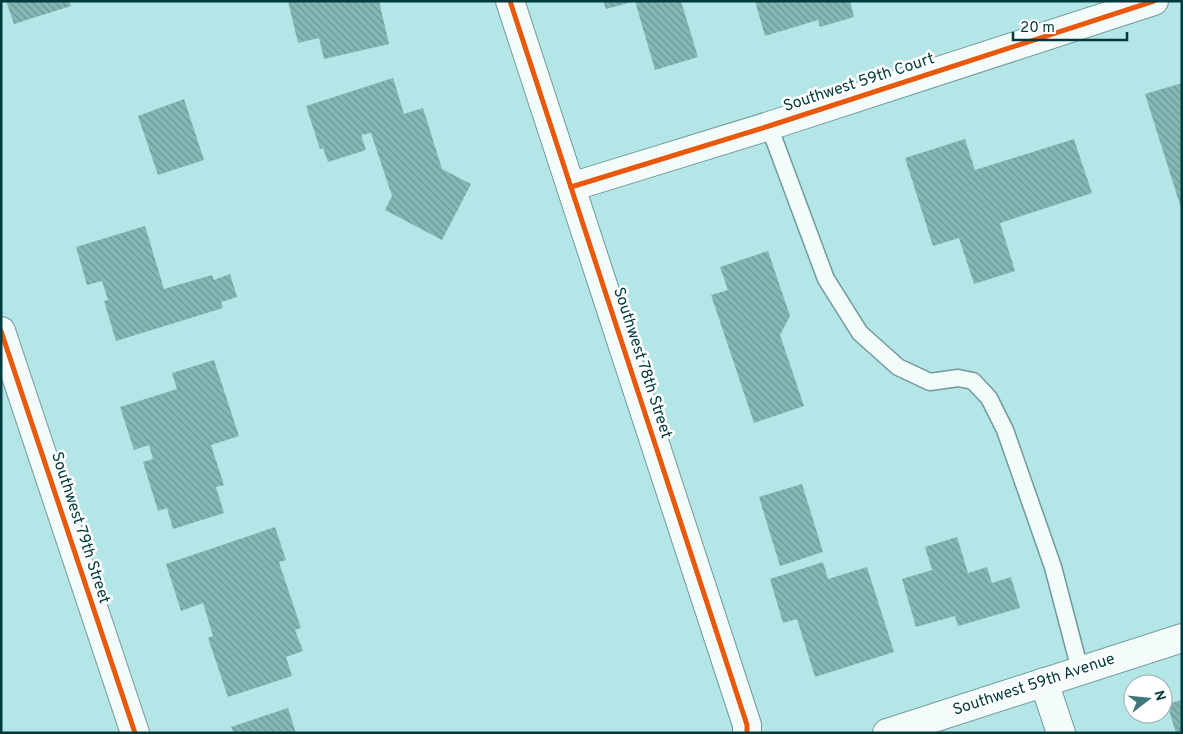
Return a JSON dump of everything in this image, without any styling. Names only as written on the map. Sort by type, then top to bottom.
[{"type":"street","name":"Southwest 78th Street","points":[[510,1],[747,726],[747,733]]},
{"type":"street","name":"Southwest 59th Court","points":[[571,187],[769,126],[1154,1]]},
{"type":"street","name":"Southwest 79th Street","points":[[1,331],[135,733]]},
{"type":"street","name":"Southwest 59th Avenue","points":[[887,733],[1182,638]]},
{"type":"street","points":[[1044,682],[1061,733]]},
{"type":"lane","points":[[769,126],[826,279],[860,332],[898,367],[930,382],[958,378],[973,381],[989,398],[1005,430],[1053,567],[1080,670]]},
{"type":"building","points":[[6,1],[69,1],[71,6],[14,24]]},
{"type":"building","points":[[288,1],[379,1],[389,44],[324,59],[319,38],[298,43]]},
{"type":"building","points":[[603,1],[632,1],[632,2],[606,9]]},
{"type":"building","points":[[635,1],[681,1],[698,57],[655,70]]},
{"type":"building","points":[[755,1],[850,1],[854,17],[820,27],[818,20],[765,36]]},
{"type":"building","points":[[393,78],[404,114],[423,108],[442,169],[471,184],[442,240],[385,210],[392,196],[371,133],[361,135],[366,150],[328,162],[323,148],[320,149],[306,106]]},
{"type":"building","points":[[1182,83],[1182,208],[1181,208],[1145,94]]},
{"type":"building","points":[[184,99],[204,160],[158,175],[138,116]]},
{"type":"building","points":[[965,139],[975,170],[1074,139],[1092,193],[1000,223],[1015,271],[974,284],[959,238],[933,246],[905,158]]},
{"type":"building","points":[[145,226],[164,289],[212,275],[214,280],[230,274],[237,297],[221,302],[223,308],[116,341],[104,301],[108,300],[102,281],[87,285],[76,247]]},
{"type":"building","points":[[768,251],[790,316],[780,335],[804,406],[754,423],[711,295],[728,290],[720,267]]},
{"type":"building","points":[[214,360],[239,436],[211,445],[224,485],[216,487],[224,513],[173,529],[167,508],[158,511],[143,462],[153,459],[149,445],[134,450],[120,407],[177,389],[172,373]]},
{"type":"building","points":[[802,484],[823,552],[780,566],[759,497]]},
{"type":"building","points":[[275,527],[286,560],[279,562],[301,628],[295,630],[303,651],[286,657],[292,676],[228,697],[208,638],[213,636],[203,603],[181,611],[166,564]]},
{"type":"building","points":[[957,537],[968,573],[987,567],[992,583],[1011,577],[1020,608],[958,626],[955,616],[916,627],[902,579],[932,570],[925,547]]},
{"type":"building","points":[[823,562],[828,579],[867,567],[894,652],[815,677],[797,619],[783,623],[770,579]]},
{"type":"building","points":[[1182,700],[1182,733],[1176,733],[1173,723],[1173,702]]},
{"type":"building","points":[[288,708],[296,733],[234,733],[231,727]]},
{"type":"cycle path","points":[[510,1],[747,725],[747,733]]},
{"type":"cycle path","points":[[571,187],[769,126],[1154,1]]},
{"type":"cycle path","points":[[1,331],[135,733]]}]
